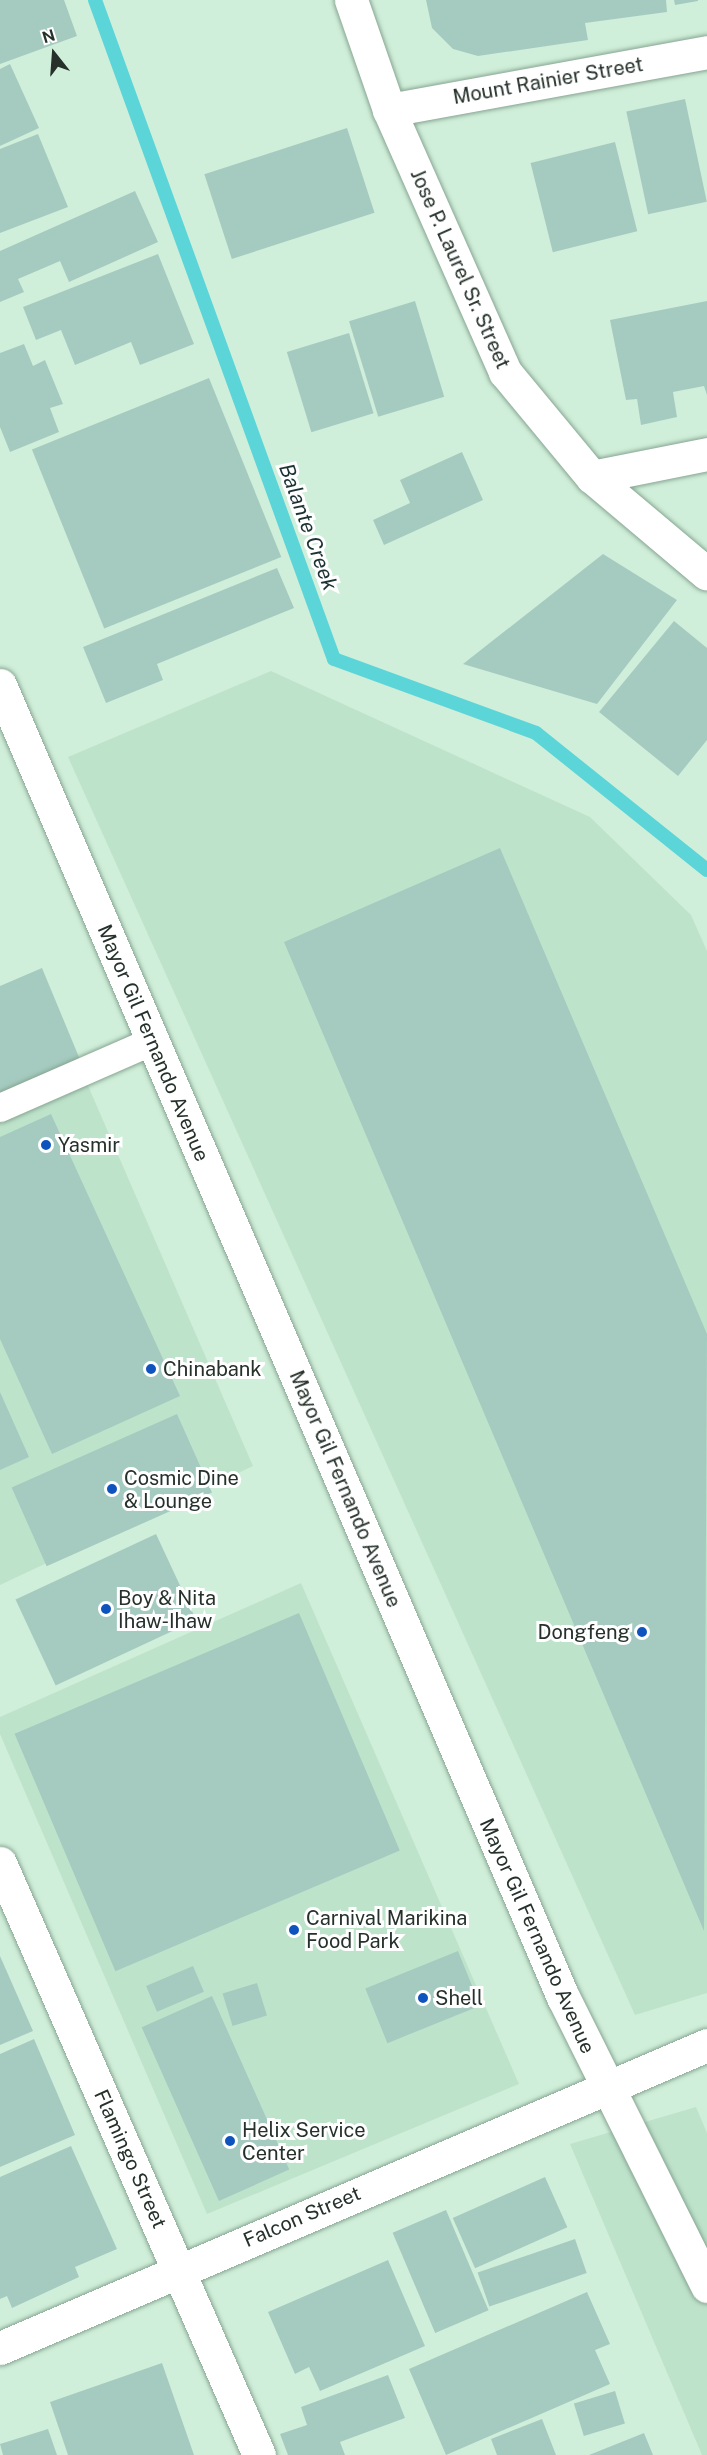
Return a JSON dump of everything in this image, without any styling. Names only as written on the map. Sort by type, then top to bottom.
[{"type":"street","name":"Jose P. Laurel Sr. Street","points":[[351,0],[389,110],[505,372],[592,477],[707,574]]},
{"type":"street","name":"Mount Rainier Street","points":[[389,110],[707,52]]},
{"type":"street","points":[[592,477],[707,454]]},
{"type":"street","name":"Mayor Gil Fernando Avenue","points":[[0,685],[605,2088],[707,2286]]},
{"type":"street","name":"Flamingo Street","points":[[0,1863],[259,2455]]},
{"type":"street","name":"Falcon Street","points":[[0,2348],[178,2269],[707,2045]]},
{"type":"lane","points":[[0,1108],[153,1041]]},
{"type":"shaded area","points":[[271,671],[590,817],[691,915],[707,951],[707,1993],[635,2015],[68,757]]},
{"type":"shaded area","points":[[86,1081],[253,1466],[0,1585],[0,1117]]},
{"type":"shaded area","points":[[301,1583],[519,2084],[207,2214],[0,1734],[0,1717]]},
{"type":"shaded area","points":[[696,2107],[707,2133],[707,2455],[702,2455],[570,2144]]},
{"type":"building","points":[[0,0],[64,0],[77,36],[0,64]]},
{"type":"building","points":[[426,0],[666,0],[667,12],[585,23],[588,40],[478,56],[453,49],[432,28]]},
{"type":"building","points":[[674,0],[698,0],[698,1],[675,5]]},
{"type":"building","points":[[10,64],[39,128],[0,146],[0,69]]},
{"type":"building","points":[[685,99],[707,202],[648,214],[626,111]]},
{"type":"building","points":[[347,128],[375,213],[232,259],[204,174]]},
{"type":"building","points":[[38,134],[68,207],[0,233],[0,149]]},
{"type":"building","points":[[615,142],[637,231],[553,252],[531,163]]},
{"type":"building","points":[[135,191],[158,242],[69,282],[60,261],[18,279],[24,292],[0,302],[0,251]]},
{"type":"building","points":[[158,254],[194,344],[140,365],[131,342],[75,365],[61,330],[36,340],[23,307]]},
{"type":"building","points":[[415,301],[444,397],[378,417],[349,321]]},
{"type":"building","points":[[707,301],[707,395],[704,386],[673,392],[677,417],[641,425],[637,399],[626,400],[610,320]]},
{"type":"building","points":[[349,333],[374,413],[311,432],[287,352]]},
{"type":"building","points":[[24,344],[33,366],[45,360],[63,404],[50,408],[59,432],[10,452],[0,427],[0,353]]},
{"type":"building","points":[[209,378],[281,557],[104,628],[32,450]]},
{"type":"building","points":[[462,452],[483,500],[384,545],[373,520],[410,503],[400,480]]},
{"type":"building","points":[[603,554],[677,600],[597,704],[463,664]]},
{"type":"building","points":[[277,568],[294,608],[157,664],[163,680],[106,703],[83,647]]},
{"type":"building","points":[[674,621],[707,648],[707,740],[678,776],[599,712]]},
{"type":"building","name":"Dongfeng","points":[[500,848],[707,1334],[704,1931],[284,942]]},
{"type":"building","points":[[42,968],[81,1062],[0,1095],[0,986]]},
{"type":"building","points":[[51,1114],[180,1396],[52,1454],[0,1339],[0,1137]]},
{"type":"building","points":[[0,1392],[29,1457],[0,1470]]},
{"type":"building","name":"Cosmic Dine & Lounge","points":[[177,1414],[212,1493],[47,1566],[12,1488]]},
{"type":"building","name":"Boy & Nita Ihaw-Ihaw","points":[[156,1534],[196,1620],[56,1686],[16,1600]]},
{"type":"building","points":[[299,1613],[400,1850],[115,1971],[15,1734]]},
{"type":"building","name":"Shell","points":[[458,1951],[480,2006],[387,2043],[365,1988]]},
{"type":"building","points":[[0,1956],[33,2031],[0,2045]]},
{"type":"building","points":[[193,1966],[204,1992],[157,2012],[146,1986]]},
{"type":"building","points":[[257,1983],[267,2016],[233,2026],[223,1994]]},
{"type":"building","points":[[212,1996],[289,2170],[219,2201],[142,2027]]},
{"type":"building","points":[[34,2039],[75,2135],[0,2167],[0,2054]]},
{"type":"building","points":[[71,2146],[117,2249],[75,2267],[79,2277],[12,2308],[7,2296],[0,2299],[0,2177]]},
{"type":"building","points":[[545,2177],[567,2227],[475,2268],[453,2218]]},
{"type":"building","points":[[446,2210],[489,2310],[435,2333],[393,2233]]},
{"type":"building","points":[[575,2239],[587,2273],[489,2307],[478,2273]]},
{"type":"building","points":[[388,2260],[425,2346],[320,2391],[309,2367],[295,2374],[268,2312]]},
{"type":"building","points":[[587,2292],[610,2344],[595,2350],[610,2384],[446,2455],[409,2369]]},
{"type":"building","points":[[162,2363],[194,2455],[68,2455],[50,2402]]},
{"type":"building","points":[[388,2375],[405,2418],[340,2442],[345,2455],[288,2455],[280,2434],[307,2425],[301,2407]]},
{"type":"building","points":[[615,2391],[625,2424],[584,2436],[574,2404]]},
{"type":"building","points":[[542,2419],[556,2455],[497,2455],[491,2439]]},
{"type":"building","points":[[48,2429],[57,2455],[3,2455],[0,2444]]},
{"type":"building","points":[[644,2433],[653,2455],[589,2455]]},
{"type":"waterway","name":"Balante Creek","points":[[95,0],[334,659],[536,733],[707,870]]},
{"type":"place","name":"Yasmir","points":[[46,1145]]},
{"type":"place","name":"Chinabank","points":[[151,1369]]},
{"type":"place","name":"Cosmic Dine & Lounge","points":[[112,1489]]},
{"type":"place","name":"Boy & Nita Ihaw-Ihaw","points":[[106,1609]]},
{"type":"place","name":"Dongfeng","points":[[642,1632]]},
{"type":"place","name":"Carnival Marikina Food Park","points":[[294,1930]]},
{"type":"place","name":"Shell","points":[[423,1998]]},
{"type":"place","name":"Helix Service Center","points":[[230,2141]]}]
